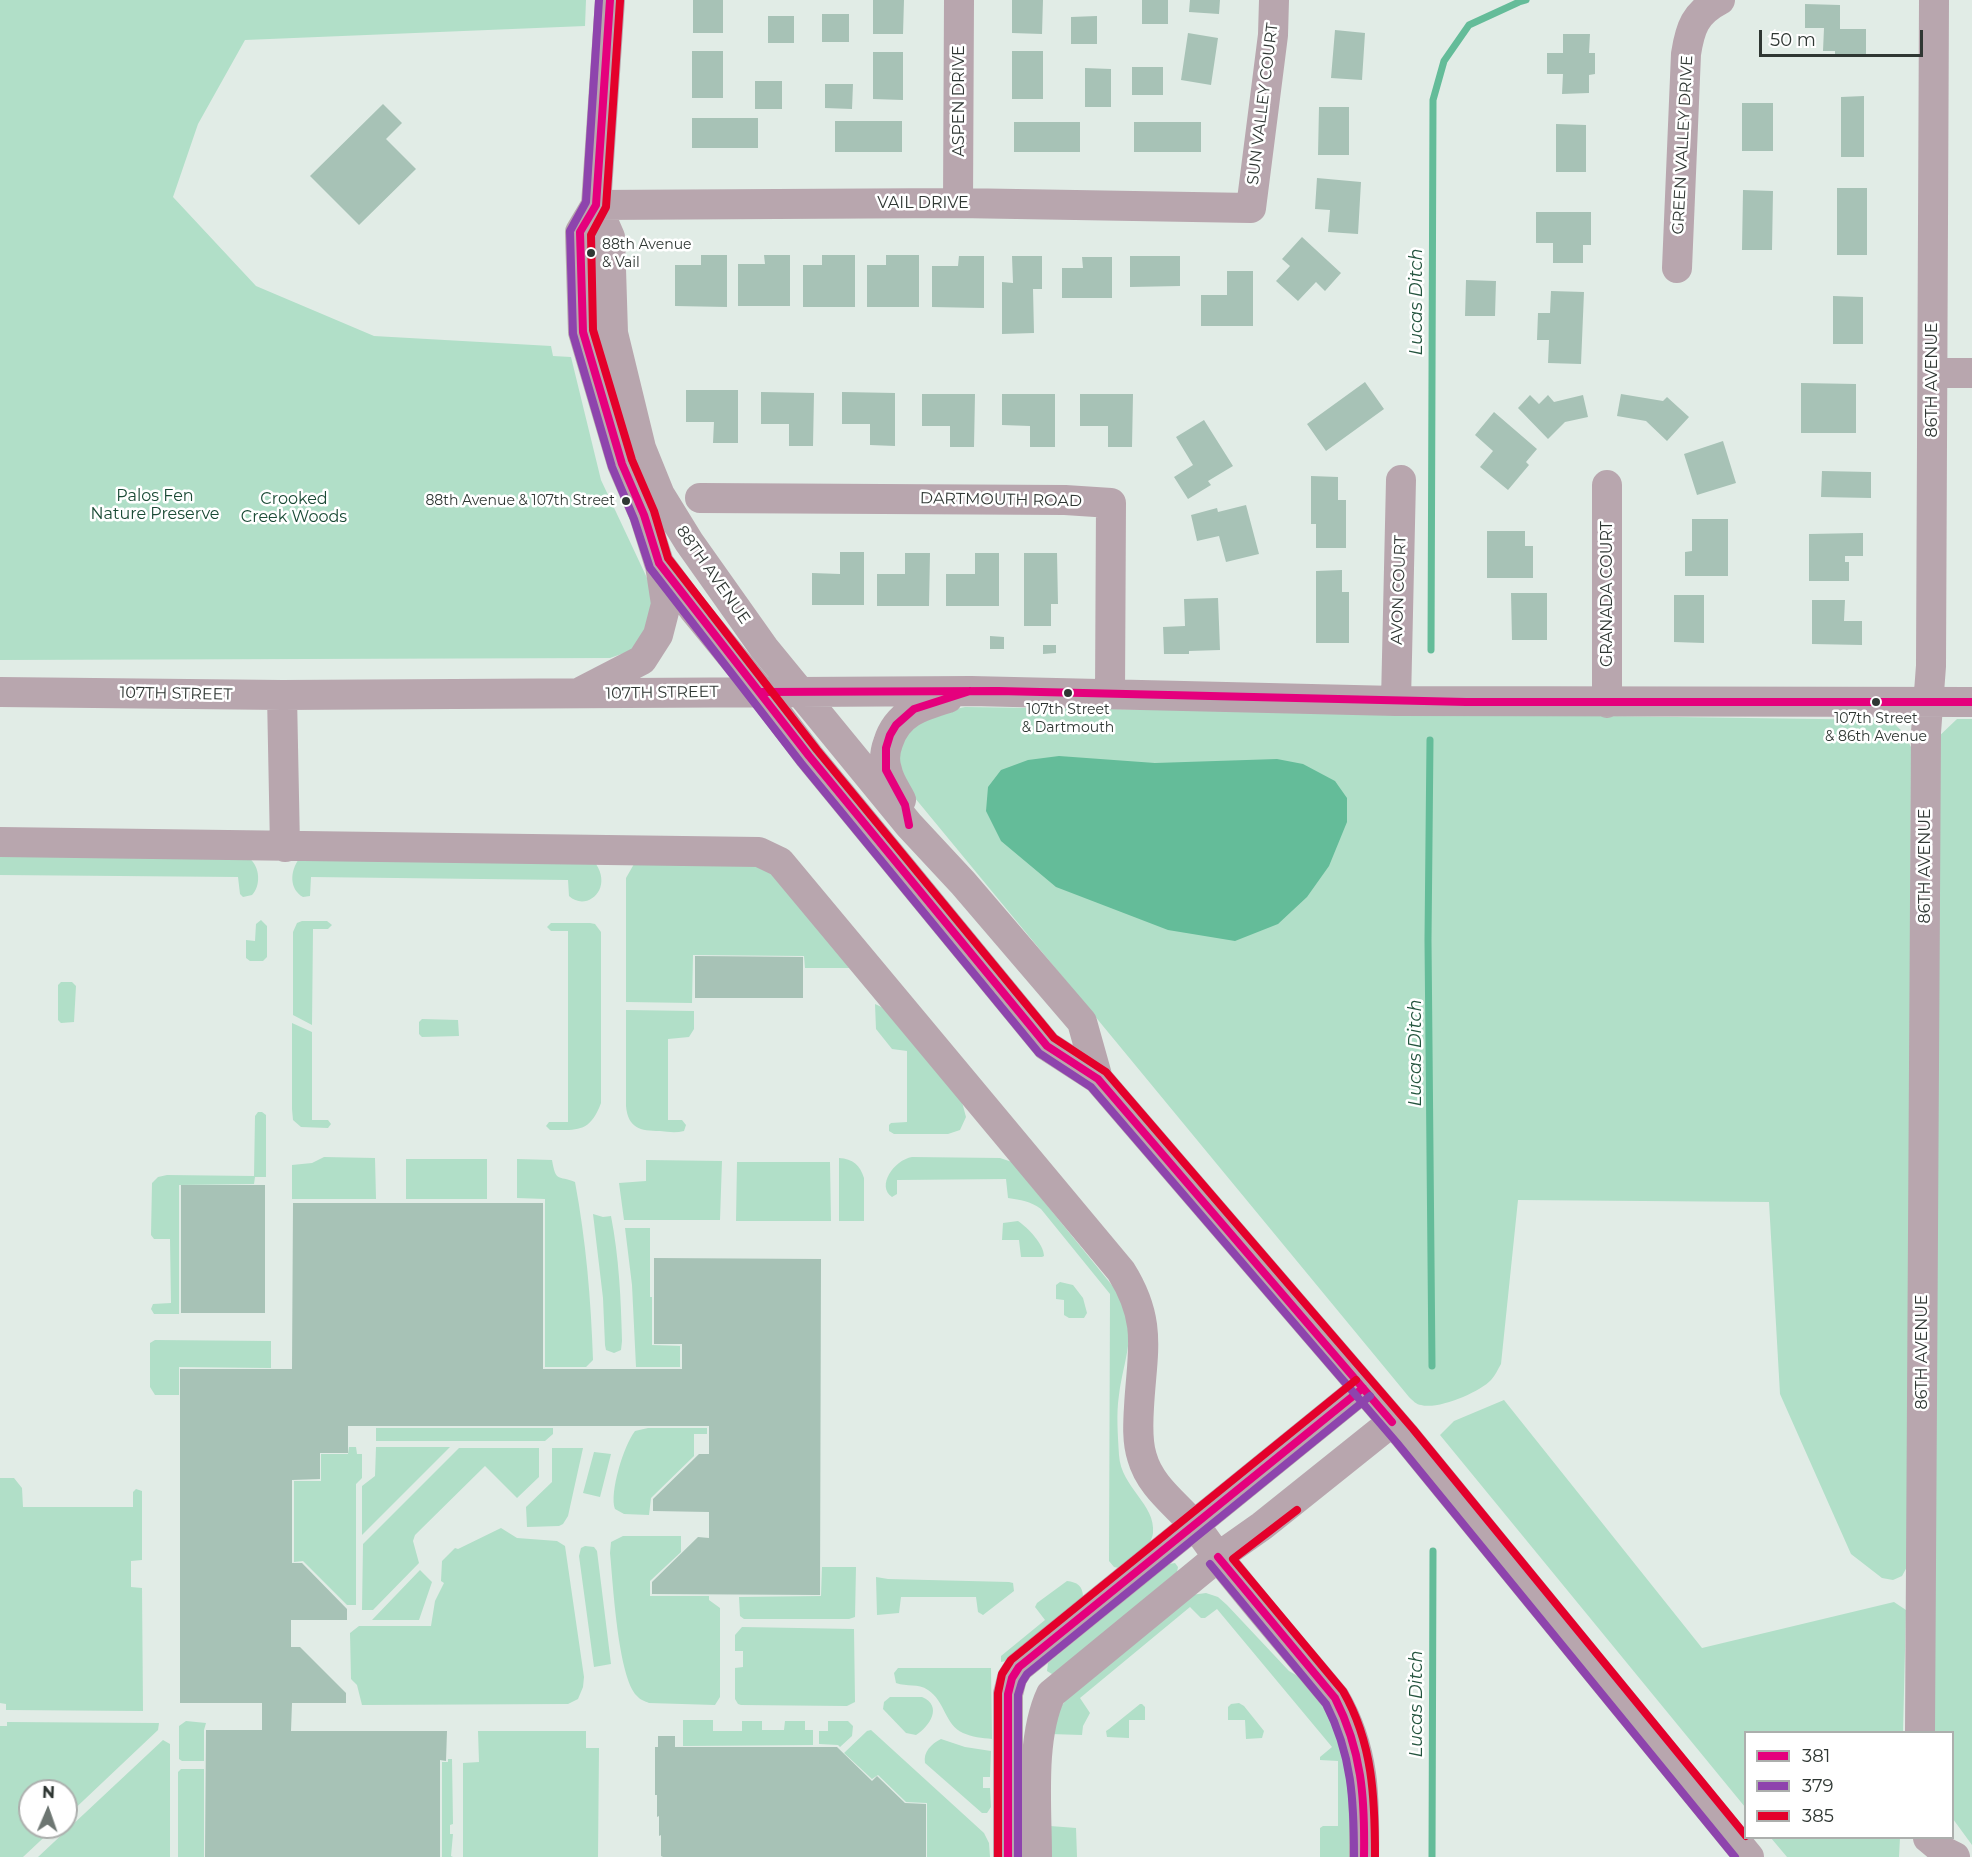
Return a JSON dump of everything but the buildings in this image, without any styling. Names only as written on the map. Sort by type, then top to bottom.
[{"type":"street","name":"88TH AVENUE","points":[[610,0],[596,205],[580,232],[583,332],[622,464],[644,515],[659,562],[725,650],[1047,1046],[1098,1079]]},
{"type":"street","name":"ASPEN DRIVE","points":[[958,203],[959,0]]},
{"type":"street","name":"SUN VALLEY COURT","points":[[1251,208],[1273,35],[1274,0]]},
{"type":"street","name":"GREEN VALLEY DRIVE","points":[[1677,268],[1686,54],[1689,35],[1696,18],[1711,4],[1720,0]]},
{"type":"street","name":"86TH AVENUE","points":[[1920,1731],[1926,744],[1931,666],[1934,0]]},
{"type":"street","name":"VAIL DRIVE","points":[[596,205],[958,203],[1251,208]]},
{"type":"street","name":"88TH AVENUE","points":[[596,205],[610,237],[613,333],[641,448],[660,495],[689,542],[764,648],[798,691],[909,825],[963,883],[1082,1022],[1098,1079]]},
{"type":"street","points":[[1932,373],[1972,373]]},
{"type":"street","name":"AVON COURT","points":[[1396,701],[1401,480]]},
{"type":"street","name":"GRANADA COURT","points":[[1607,485],[1607,703]]},
{"type":"street","name":"DARTMOUTH ROAD","points":[[700,498],[1065,500],[1111,503],[1110,694]]},
{"type":"street","points":[[576,695],[642,660],[658,635],[666,604],[659,562]]},
{"type":"street","points":[[909,825],[905,805],[886,770],[886,748],[890,735],[896,724],[914,709],[971,691]]},
{"type":"street","name":"107TH STREET","points":[[0,692],[282,696],[971,691],[1396,701],[1972,702]]},
{"type":"street","points":[[282,696],[285,847]]},
{"type":"street","points":[[0,842],[759,852],[780,862],[1121,1271],[1130,1286],[1139,1307],[1144,1329],[1138,1419],[1141,1455],[1151,1480],[1194,1526],[1335,1698],[1348,1720],[1354,1738],[1362,1781],[1365,1857]]},
{"type":"street","points":[[1098,1079],[1392,1422],[1749,1857]]},
{"type":"street","points":[[1008,1857],[1008,1694],[1012,1678],[1019,1667],[1363,1388]]},
{"type":"street","points":[[1037,1857],[1039,1731],[1051,1694],[1218,1557],[1262,1526],[1392,1422]]},
{"type":"street","points":[[1039,1731],[1032,1711],[1031,1682],[1034,1670],[1053,1641]]},
{"type":"street","points":[[1919,1839],[1919,1857]]},
{"type":"street","points":[[1929,1839],[1955,1857]]},
{"type":"green space","name":"Crooked Creek Woods","points":[[0,0],[586,0],[585,26],[245,40],[198,124],[173,197],[256,286],[374,336],[551,346],[553,356],[571,357],[601,480],[647,578],[654,604],[647,632],[630,651],[610,658],[0,660]]},
{"type":"green space","points":[[965,707],[1890,720],[1903,732],[1911,747],[1908,1565],[1902,1576],[1893,1580],[1882,1578],[1851,1554],[1780,1394],[1769,1202],[1518,1200],[1501,1364],[1486,1385],[1458,1399],[1428,1406],[1419,1405],[1412,1400],[895,771],[898,743],[903,732],[918,721]]},
{"type":"green space","points":[[1957,719],[1972,719],[1972,1845],[1954,1820],[1954,1731],[1935,1731],[1935,740]]},
{"type":"green space","points":[[0,855],[250,859],[256,867],[258,882],[252,895],[243,897],[240,894],[238,877],[0,875]]},
{"type":"green space","points":[[299,859],[596,864],[601,882],[595,896],[583,901],[569,896],[568,880],[311,877],[310,896],[303,897],[298,894],[292,880]]},
{"type":"green space","points":[[748,862],[769,869],[852,968],[805,968],[804,956],[693,955],[692,1003],[626,1002],[626,878],[634,864]]},
{"type":"green space","points":[[261,920],[267,926],[267,957],[263,961],[250,961],[246,958],[246,940],[255,941],[256,924]]},
{"type":"green space","points":[[327,921],[332,925],[328,929],[313,929],[312,1025],[293,1015],[293,932],[297,923]]},
{"type":"green space","points":[[551,923],[590,923],[595,924],[601,932],[601,1103],[597,1113],[587,1125],[575,1129],[550,1130],[546,1126],[549,1122],[568,1122],[568,931],[551,931],[547,927]]},
{"type":"green space","points":[[61,982],[72,982],[76,986],[74,1022],[61,1023],[58,1020],[58,985]]},
{"type":"green space","points":[[875,1004],[888,1010],[962,1102],[966,1117],[960,1130],[948,1134],[894,1134],[889,1131],[891,1123],[907,1122],[907,1051],[892,1049],[876,1029]]},
{"type":"green space","points":[[626,1010],[694,1011],[694,1029],[689,1037],[668,1039],[668,1120],[682,1120],[686,1125],[684,1131],[641,1129],[632,1124],[629,1119],[626,1106]]},
{"type":"green space","points":[[422,1019],[458,1020],[459,1036],[422,1037],[419,1034],[419,1022]]},
{"type":"green space","points":[[292,1023],[312,1032],[312,1120],[328,1120],[331,1124],[328,1128],[301,1127],[293,1120]]},
{"type":"green space","points":[[258,1112],[266,1115],[266,1177],[255,1177],[254,1184],[179,1185],[179,1314],[154,1314],[151,1309],[153,1304],[171,1303],[170,1239],[154,1239],[151,1235],[152,1183],[158,1177],[167,1175],[254,1176],[255,1116]]},
{"type":"green space","points":[[324,1157],[375,1158],[376,1199],[292,1199],[292,1165],[312,1163]]},
{"type":"green space","points":[[912,1157],[1000,1158],[1012,1162],[1115,1289],[1124,1304],[1128,1320],[1129,1342],[1118,1402],[1119,1455],[1121,1467],[1131,1487],[1149,1513],[1153,1533],[1145,1549],[1119,1568],[1114,1567],[1109,1561],[1110,1294],[1041,1209],[1021,1200],[1008,1198],[1006,1179],[897,1180],[897,1194],[892,1197],[886,1187],[889,1174],[899,1163]]},
{"type":"green space","points":[[839,1158],[852,1161],[858,1166],[864,1178],[864,1221],[839,1221]]},
{"type":"green space","points":[[406,1159],[487,1159],[487,1199],[406,1199]]},
{"type":"green space","points":[[517,1159],[552,1160],[559,1177],[575,1182],[585,1248],[591,1315],[593,1360],[586,1367],[545,1367],[545,1199],[517,1198]]},
{"type":"green space","points":[[646,1160],[722,1161],[720,1220],[624,1220],[619,1183],[646,1181]]},
{"type":"green space","points":[[737,1162],[830,1162],[831,1221],[736,1221]]},
{"type":"green space","points":[[593,1214],[603,1217],[611,1216],[614,1231],[622,1341],[621,1350],[614,1353],[606,1350],[605,1345],[603,1298]]},
{"type":"green space","points":[[1018,1221],[1038,1241],[1044,1256],[1021,1257],[1019,1240],[1002,1240],[1003,1223]]},
{"type":"green space","points":[[625,1228],[650,1228],[652,1345],[680,1346],[680,1367],[636,1367],[632,1285]]},
{"type":"green space","points":[[1060,1282],[1073,1285],[1083,1298],[1087,1313],[1084,1318],[1069,1318],[1064,1315],[1064,1300],[1056,1299],[1056,1285]]},
{"type":"green space","points":[[155,1340],[271,1341],[271,1368],[179,1367],[179,1395],[155,1395],[150,1387],[150,1343]]},
{"type":"green space","points":[[1504,1400],[1702,1648],[1894,1602],[1906,1610],[1903,1731],[1744,1731],[1744,1806],[1440,1435],[1454,1421]]},
{"type":"green space","points":[[376,1428],[553,1428],[553,1434],[545,1441],[376,1441]]},
{"type":"green space","points":[[648,1428],[707,1428],[707,1434],[694,1434],[694,1456],[651,1498],[649,1515],[624,1514],[615,1509],[614,1502],[619,1469],[626,1447],[635,1431]]},
{"type":"green space","points":[[349,1447],[356,1447],[357,1454],[362,1454],[362,1478],[356,1484],[356,1605],[347,1605],[303,1561],[294,1562],[294,1481],[321,1481],[321,1454],[348,1454]]},
{"type":"green space","points":[[376,1447],[450,1447],[362,1535],[362,1486],[375,1476]]},
{"type":"green space","points":[[459,1448],[539,1448],[539,1477],[517,1498],[485,1466],[415,1535],[413,1541],[419,1563],[373,1610],[362,1610],[363,1544]]},
{"type":"green space","points":[[552,1448],[583,1448],[568,1516],[559,1526],[527,1527],[526,1507],[552,1482]]},
{"type":"green space","points":[[594,1452],[611,1454],[600,1497],[583,1493]]},
{"type":"green space","points":[[0,1478],[14,1478],[22,1488],[23,1507],[133,1507],[133,1492],[136,1489],[142,1491],[142,1560],[131,1561],[131,1587],[142,1588],[143,1711],[6,1710],[6,1704],[0,1703]]},
{"type":"green space","points":[[501,1528],[517,1538],[557,1541],[565,1546],[584,1677],[578,1699],[568,1704],[362,1705],[357,1685],[351,1679],[350,1633],[359,1626],[431,1626],[435,1601],[444,1583],[441,1581],[442,1561],[455,1548],[458,1549]]},
{"type":"green space","points":[[623,1536],[681,1536],[681,1552],[650,1581],[650,1596],[709,1596],[709,1600],[720,1608],[720,1697],[715,1705],[649,1703],[638,1697],[631,1686],[621,1650],[610,1553],[611,1542]]},
{"type":"green space","points":[[594,1547],[597,1551],[611,1664],[594,1667],[579,1556],[581,1548]]},
{"type":"green space","points":[[1175,1563],[1178,1567],[1177,1572],[1055,1673],[1047,1671],[1048,1663],[1169,1564]]},
{"type":"green space","points":[[822,1567],[856,1567],[855,1617],[849,1619],[744,1619],[740,1616],[739,1597],[821,1596]]},
{"type":"green space","points":[[420,1570],[432,1582],[419,1620],[372,1620]]},
{"type":"green space","points":[[876,1577],[1009,1582],[1013,1583],[1014,1591],[983,1615],[978,1612],[976,1597],[901,1597],[899,1613],[877,1615]]},
{"type":"green space","points":[[1067,1581],[1079,1585],[1083,1597],[1007,1661],[1001,1662],[1001,1656],[1045,1620],[1035,1607],[1037,1603]]},
{"type":"green space","points":[[1206,1593],[1218,1597],[1227,1605],[1289,1671],[1312,1689],[1329,1715],[1341,1745],[1350,1782],[1350,1857],[1320,1857],[1320,1828],[1338,1826],[1338,1761],[1320,1760],[1320,1757],[1332,1747],[1217,1609],[1205,1618],[1201,1618],[1190,1607],[1080,1698],[1090,1713],[1083,1726],[1082,1735],[1050,1734],[1056,1713],[1069,1696],[1191,1595]]},
{"type":"green space","points":[[742,1627],[854,1629],[855,1702],[847,1706],[738,1704],[735,1699],[735,1668],[743,1667],[743,1651],[735,1651],[735,1635]]},
{"type":"green space","points":[[898,1668],[991,1668],[992,1739],[963,1733],[957,1729],[948,1719],[934,1695],[920,1687],[896,1683],[894,1673]]},
{"type":"green space","points":[[890,1697],[922,1697],[928,1701],[933,1711],[926,1727],[916,1735],[906,1733],[883,1709],[884,1702]]},
{"type":"green space","points":[[1239,1703],[1264,1731],[1262,1738],[1246,1739],[1245,1720],[1228,1720],[1228,1707]]},
{"type":"green space","points":[[1140,1704],[1145,1707],[1145,1720],[1129,1720],[1129,1738],[1107,1737],[1106,1731]]},
{"type":"green space","points":[[683,1720],[713,1720],[713,1731],[742,1731],[742,1721],[762,1721],[762,1730],[784,1730],[785,1721],[805,1721],[805,1730],[813,1730],[813,1745],[683,1746]]},
{"type":"green space","points":[[186,1721],[206,1723],[204,1761],[179,1759],[179,1726]]},
{"type":"green space","points":[[828,1721],[848,1721],[853,1726],[852,1736],[840,1747],[819,1744],[819,1731],[828,1731]]},
{"type":"green space","points":[[7,1722],[159,1723],[158,1730],[78,1806],[78,1779],[18,1779],[18,1839],[42,1839],[23,1857],[0,1857],[0,1726],[7,1726]]},
{"type":"green space","points":[[871,1730],[984,1833],[989,1843],[990,1857],[927,1857],[927,1803],[906,1802],[878,1775],[872,1779],[844,1753],[867,1731]]},
{"type":"green space","points":[[478,1731],[586,1731],[586,1748],[599,1748],[598,1857],[463,1857],[463,1763],[479,1762]]},
{"type":"green space","points":[[941,1739],[965,1747],[991,1751],[990,1777],[983,1777],[983,1788],[990,1788],[991,1807],[987,1813],[982,1813],[925,1763],[928,1749]]},
{"type":"green space","points":[[163,1740],[170,1744],[170,1857],[38,1857],[57,1839],[78,1839],[78,1820]]},
{"type":"green space","points":[[448,1759],[452,1759],[453,1824],[450,1825],[450,1834],[453,1834],[451,1856],[453,1857],[442,1857],[442,1762],[448,1762]]},
{"type":"green space","points":[[181,1769],[204,1769],[204,1857],[178,1857],[178,1772]]},
{"type":"green space","points":[[1050,1826],[1076,1828],[1077,1857],[1050,1857]]},
{"type":"green space","points":[[1772,1839],[1900,1839],[1899,1857],[1787,1857]]},
{"type":"shaded area","points":[[1059,756],[1155,763],[1277,759],[1303,764],[1335,781],[1347,798],[1347,822],[1329,866],[1307,897],[1278,924],[1235,941],[1168,930],[1056,887],[1001,841],[986,811],[988,787],[1001,770],[1028,760]]},
{"type":"waterway","name":"Lucas Ditch","points":[[1431,650],[1433,100],[1444,61],[1469,25],[1526,0]]},
{"type":"waterway","name":"Lucas Ditch","points":[[1430,740],[1428,940],[1432,1366]]},
{"type":"waterway","name":"Lucas Ditch","points":[[1432,1857],[1433,1551]]},
{"type":"transit line","name":"379","points":[[599,0],[586,202],[570,231],[573,334],[612,467],[634,519],[650,568],[801,763],[1039,1053],[1091,1087],[1397,1443],[1735,1857]]},
{"type":"transit line","name":"381","points":[[610,0],[596,205],[580,232],[583,332],[622,464],[644,515],[659,563],[809,756],[1047,1046],[1098,1079],[1392,1422]]},
{"type":"transit line","name":"385","points":[[620,1],[606,207],[591,235],[593,330],[632,460],[654,511],[668,558],[817,750],[1054,1038],[1106,1072],[1413,1429],[1744,1834]]},
{"type":"transit line","name":"381","points":[[909,825],[905,805],[886,770],[886,748],[890,735],[896,725],[914,709],[970,691]]},
{"type":"transit line","name":"381","points":[[761,692],[998,691],[1466,702],[1972,702]]},
{"type":"transit line","name":"385","points":[[998,1857],[998,1693],[1002,1674],[1011,1660],[1356,1380]]},
{"type":"transit line","name":"381","points":[[1008,1857],[1008,1694],[1012,1678],[1019,1667],[1363,1388]]},
{"type":"transit line","name":"379","points":[[1018,1857],[1018,1695],[1027,1674],[1370,1396]]},
{"type":"transit line","name":"385","points":[[1297,1510],[1233,1559],[1343,1691],[1353,1711],[1361,1731],[1370,1772],[1375,1857]]},
{"type":"transit line","name":"381","points":[[1218,1557],[1335,1698],[1351,1737],[1360,1775],[1364,1815],[1364,1857]]},
{"type":"transit line","name":"379","points":[[1210,1564],[1326,1704],[1335,1723],[1350,1779],[1354,1857]]},
{"type":"place","name":"88th Avenue & Vail","points":[[591,253]]},
{"type":"place","name":"88th Avenue & 107th Street","points":[[626,501]]},
{"type":"place","name":"107th Street & Dartmouth","points":[[1068,693]]},
{"type":"place","name":"107th Street & 86th Avenue","points":[[1876,702]]},
{"type":"park label","name":"Palos Fen Nature Preserve","points":[[155,505]]}]
